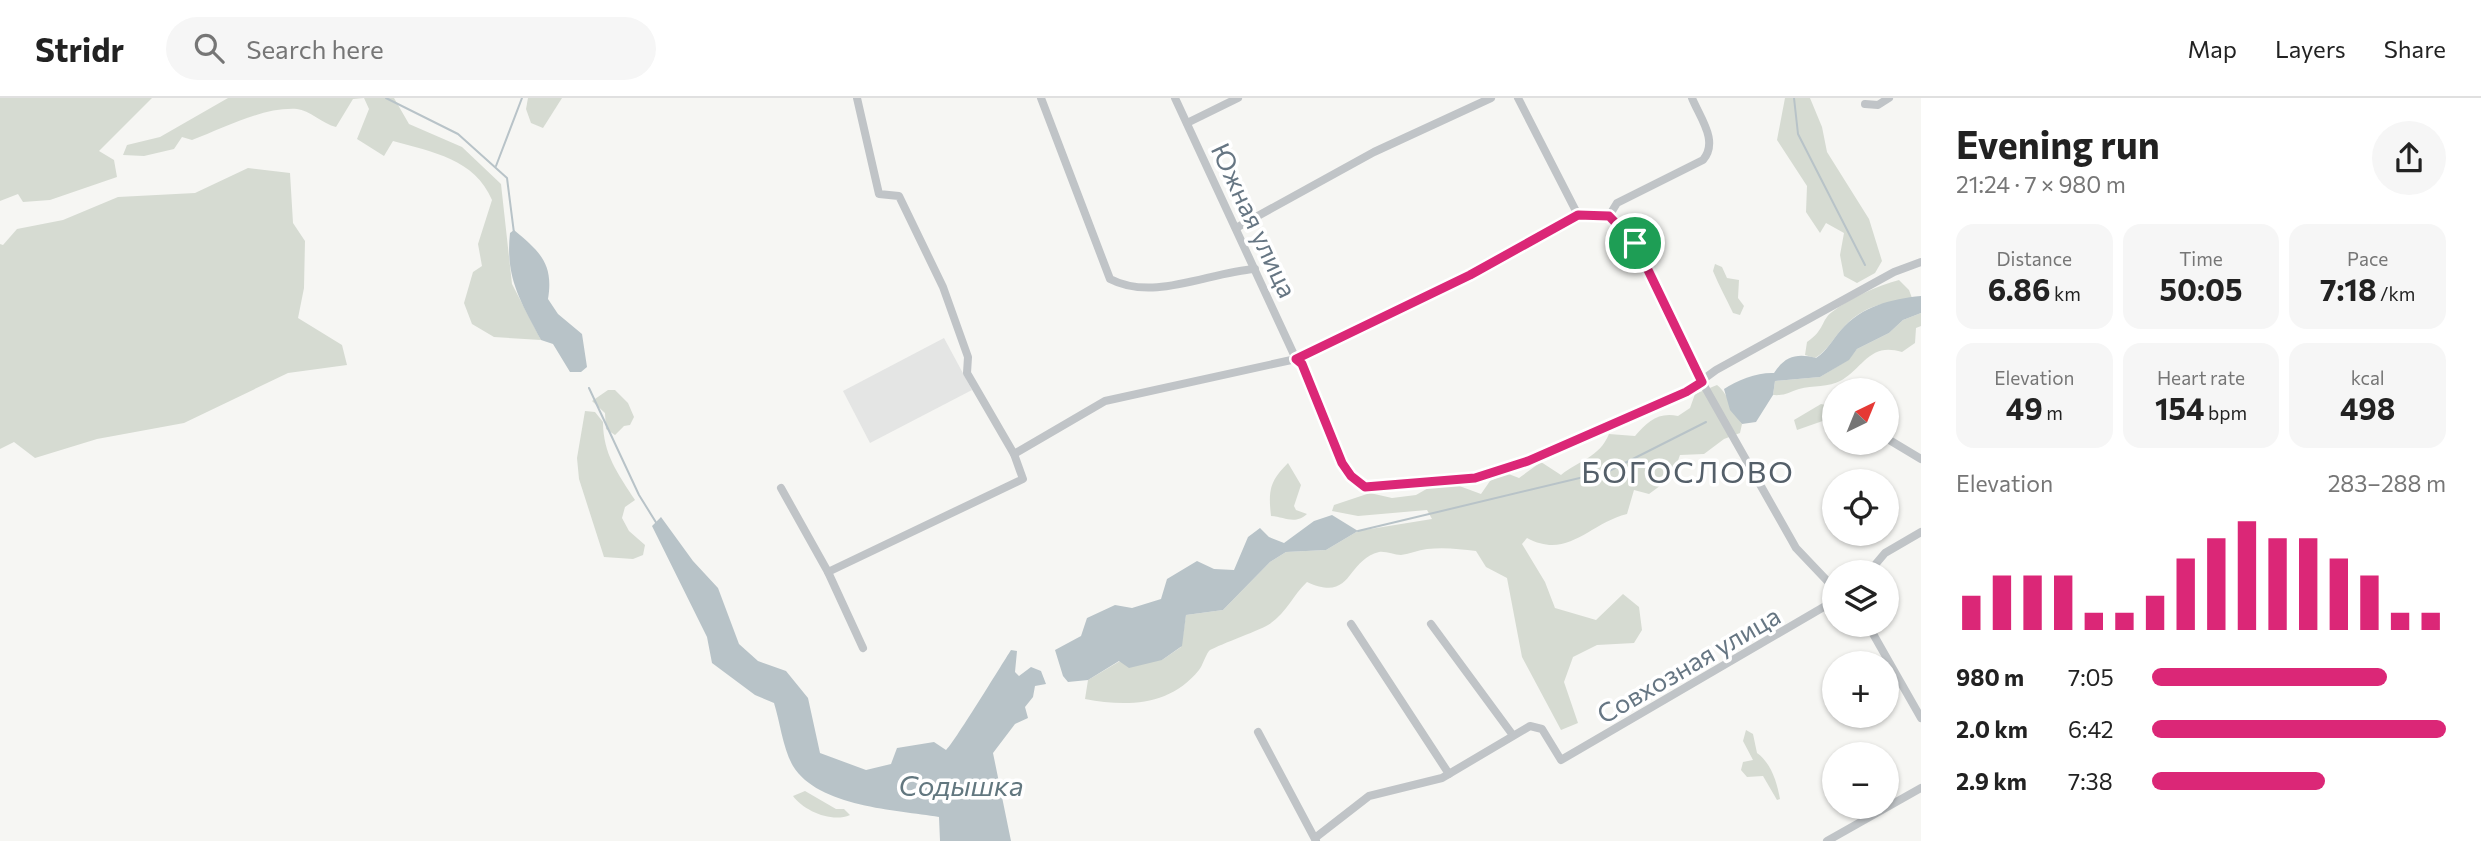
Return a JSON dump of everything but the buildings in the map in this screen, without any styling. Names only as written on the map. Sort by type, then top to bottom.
[{"type":"street","points":[[828,572],[1023,479],[1014,454],[967,373],[968,357],[943,287],[899,196],[879,194],[856,98]]},
{"type":"street","points":[[1041,98],[1110,278],[1125,286],[1153,287],[1255,269]]},
{"type":"street","name":"Южная улица","points":[[1175,98],[1296,359],[1302,364],[1342,463],[1351,476],[1365,487],[1475,478],[1528,461],[1686,392],[1702,382]]},
{"type":"street","points":[[1187,122],[1238,98]]},
{"type":"street","points":[[1236,228],[1374,152],[1491,98]]},
{"type":"street","points":[[1518,98],[1578,215]]},
{"type":"street","points":[[1609,216],[1617,203],[1703,160],[1710,152],[1712,143],[1692,98]]},
{"type":"street","points":[[1865,104],[1878,105],[1889,98]]},
{"type":"street","points":[[1014,454],[1105,401],[1296,359],[1470,275],[1578,215],[1609,216],[1635,243],[1702,382],[1796,548],[1822,575]]},
{"type":"street","points":[[1702,382],[1716,370],[1894,272],[1921,261]]},
{"type":"street","points":[[1899,446],[1921,459]]},
{"type":"street","points":[[781,488],[828,572],[863,648]]},
{"type":"street","points":[[1880,560],[1921,532]]},
{"type":"street","name":"Совхозная улица","points":[[1512,734],[1530,726],[1542,729],[1561,760],[1822,608]]},
{"type":"street","points":[[1351,624],[1449,774]]},
{"type":"street","points":[[1258,732],[1315,839],[1369,796],[1449,774],[1512,734],[1431,624]]},
{"type":"street","points":[[1875,637],[1921,718]]},
{"type":"street","points":[[1827,841],[1921,788]]},
{"type":"shaded area","points":[[0,98],[152,98],[99,151],[114,160],[117,177],[50,200],[23,202],[18,194],[0,201]]},
{"type":"shaded area","points":[[228,98],[364,98],[353,99],[336,127],[302,110],[284,109],[243,119],[192,140],[182,137],[174,149],[144,156],[123,155],[127,145],[160,137]]},
{"type":"shaded area","points":[[364,98],[394,98],[409,124],[462,147],[501,184],[512,284],[541,340],[494,337],[472,324],[464,303],[473,272],[482,266],[478,244],[492,200],[475,175],[451,159],[393,141],[384,156],[357,139],[369,109]]},
{"type":"shaded area","points":[[528,98],[562,98],[543,128],[531,123],[526,109]]},
{"type":"shaded area","points":[[1785,98],[1810,98],[1822,127],[1827,152],[1869,219],[1882,261],[1875,273],[1857,283],[1844,276],[1840,255],[1844,233],[1826,223],[1820,233],[1806,212],[1807,186],[1777,140]]},
{"type":"shaded area","points":[[248,168],[290,173],[293,223],[305,241],[304,288],[298,318],[342,345],[347,365],[288,373],[184,423],[97,439],[35,458],[14,442],[0,449],[0,244],[3,245],[17,229],[63,220],[118,197],[195,193]]},
{"type":"shaded area","points":[[1715,264],[1722,267],[1727,278],[1739,280],[1738,298],[1744,306],[1740,315],[1733,313],[1720,287],[1713,271]]},
{"type":"shaded area","points":[[1899,280],[1909,290],[1912,298],[1865,310],[1850,321],[1815,358],[1805,355],[1807,342],[1832,312],[1864,293]]},
{"type":"shaded area","points":[[1921,313],[1921,326],[1916,328],[1915,343],[1902,352],[1883,350],[1869,357],[1845,378],[1822,378],[1822,386],[1773,395],[1775,381],[1820,377],[1848,360],[1857,349],[1889,333],[1903,320]]},
{"type":"shaded area","points":[[944,338],[972,390],[870,443],[843,391]]},
{"type":"shaded area","points":[[1717,385],[1724,392],[1742,424],[1740,433],[1724,439],[1704,454],[1680,455],[1672,477],[1649,494],[1634,490],[1627,514],[1566,543],[1541,544],[1527,538],[1522,544],[1545,582],[1555,608],[1596,620],[1623,594],[1639,607],[1642,630],[1634,643],[1597,645],[1573,657],[1564,682],[1578,723],[1561,730],[1522,657],[1507,578],[1486,567],[1476,551],[1452,548],[1427,549],[1401,555],[1379,552],[1360,563],[1341,584],[1322,587],[1307,582],[1275,620],[1263,628],[1209,651],[1199,670],[1187,682],[1161,697],[1132,703],[1085,699],[1088,680],[1120,661],[1162,660],[1181,647],[1186,615],[1223,610],[1270,562],[1286,552],[1326,550],[1358,531],[1432,519],[1427,510],[1358,516],[1332,511],[1334,505],[1370,493],[1392,498],[1416,495],[1430,487],[1454,484],[1481,494],[1490,481],[1506,473],[1519,478],[1541,462],[1561,475],[1594,454],[1609,434],[1635,436],[1649,422],[1659,417],[1678,416],[1690,408],[1695,394]]},
{"type":"shaded area","points":[[608,390],[615,390],[628,403],[634,417],[630,425],[624,426],[615,435],[606,429],[605,413],[592,401]]},
{"type":"shaded area","points":[[1822,404],[1822,421],[1797,430],[1794,420]]},
{"type":"shaded area","points":[[585,411],[595,412],[603,422],[609,454],[635,500],[625,507],[622,518],[629,531],[645,545],[643,555],[633,559],[604,557],[579,479],[577,458]]},
{"type":"shaded area","points":[[1288,463],[1301,485],[1294,506],[1296,510],[1307,514],[1294,520],[1271,516],[1272,487],[1277,475]]},
{"type":"shaded area","points":[[1746,730],[1753,734],[1757,753],[1773,773],[1780,799],[1777,800],[1763,776],[1747,777],[1741,770],[1743,762],[1753,760],[1743,741]]},
{"type":"shaded area","points":[[805,791],[836,809],[844,809],[850,815],[835,818],[811,811],[793,796]]},
{"type":"water","points":[[514,230],[543,259],[549,276],[548,299],[558,314],[582,334],[587,367],[581,372],[570,372],[553,344],[541,340],[521,301],[510,263],[510,233]]},
{"type":"water","points":[[1921,296],[1921,313],[1903,320],[1889,333],[1857,349],[1849,360],[1820,377],[1775,381],[1773,395],[1756,422],[1742,424],[1730,410],[1724,389],[1729,386],[1755,375],[1774,373],[1792,357],[1816,358],[1849,322],[1868,309],[1899,299]]},
{"type":"water","points":[[1332,515],[1358,531],[1326,550],[1286,552],[1270,562],[1223,610],[1186,615],[1182,646],[1162,660],[1129,668],[1119,661],[1088,680],[1068,682],[1063,676],[1055,650],[1081,636],[1087,618],[1115,605],[1132,608],[1161,599],[1167,579],[1197,561],[1214,569],[1234,570],[1248,537],[1260,528],[1269,537],[1284,543],[1314,521]]},
{"type":"water","name":"Содышка","points":[[661,517],[693,561],[718,588],[739,644],[758,661],[786,671],[808,698],[820,753],[866,770],[891,764],[897,748],[934,742],[946,750],[1011,650],[1017,651],[1015,672],[1019,676],[1031,667],[1041,671],[1046,684],[1035,686],[1033,697],[1025,707],[1028,718],[1015,724],[993,753],[1011,841],[940,841],[939,817],[860,804],[820,790],[805,780],[790,759],[774,703],[755,695],[712,663],[707,637],[652,526]]},
{"type":"waterway","points":[[386,98],[458,134],[507,178],[514,233]]},
{"type":"waterway","points":[[496,166],[522,98]]},
{"type":"waterway","points":[[1794,98],[1798,134],[1865,265]]},
{"type":"waterway","points":[[589,388],[639,495],[657,524]]},
{"type":"waterway","points":[[1358,531],[1609,471],[1706,422]]},
{"type":"district","name":"БОГОСЛОВО","points":[[1688,470]]},
{"type":"route","points":[[1578,215],[1609,216],[1635,243],[1702,382],[1686,392],[1528,461],[1475,478],[1431,484],[1365,487],[1351,476],[1342,463],[1302,364],[1296,359],[1470,275],[1578,215]]}]
